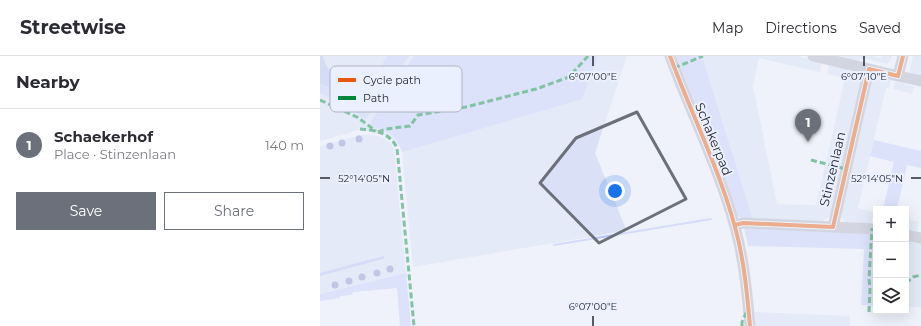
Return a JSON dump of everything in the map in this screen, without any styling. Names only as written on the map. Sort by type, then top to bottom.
[{"type":"street","name":"Schakerpad","points":[[670,56],[719,178],[734,225],[742,262],[750,326]]},
{"type":"street","points":[[813,56],[921,81]]},
{"type":"street","points":[[898,76],[903,56]]},
{"type":"street","name":"Stinzenlaan","points":[[734,225],[743,223],[833,227],[869,69]]},
{"type":"street","points":[[833,227],[873,229]]},
{"type":"street","points":[[909,236],[921,238]]},
{"type":"highlighted area","points":[[637,112],[686,199],[599,243],[540,183],[576,138]]},
{"type":"shaded area","points":[[320,56],[627,56],[595,153],[626,229],[624,231],[413,267],[402,152],[434,142],[402,150],[389,136],[359,130],[320,141]]},
{"type":"shaded area","points":[[320,56],[323,56],[330,71],[330,88],[320,83]]},
{"type":"shaded area","points":[[387,56],[409,56],[402,66],[382,66]]},
{"type":"shaded area","points":[[414,56],[598,56],[582,99],[402,152],[398,142],[393,136],[370,123],[377,112],[462,112],[462,66],[407,66]]},
{"type":"shaded area","points":[[676,56],[702,56],[753,220],[744,219],[737,216]]},
{"type":"shaded area","points":[[702,56],[797,56],[822,62],[820,72],[759,58],[753,86],[777,204],[816,205],[825,166],[842,170],[831,215],[822,222],[753,220]]},
{"type":"shaded area","points":[[839,56],[874,56],[881,58],[882,56],[892,56],[887,64],[863,58],[860,59],[859,63],[838,58]]},
{"type":"shaded area","points":[[913,56],[921,56],[921,77],[909,74]]},
{"type":"shaded area","points":[[829,64],[858,71],[862,78],[842,166],[826,162],[845,78],[827,74]]},
{"type":"shaded area","points":[[879,76],[891,78],[889,88],[886,88],[858,208],[873,212],[871,225],[853,224],[842,219],[840,215],[871,80]]},
{"type":"shaded area","points":[[906,81],[905,84],[914,86],[912,94],[893,89],[895,82],[903,83]]},
{"type":"shaded area","points":[[320,83],[330,88],[330,98],[320,93]]},
{"type":"shaded area","points":[[355,112],[370,112],[365,120]]},
{"type":"shaded area","points":[[361,135],[380,137],[388,141],[394,149],[406,273],[320,294],[320,146]]},
{"type":"shaded area","points":[[874,140],[921,151],[921,168],[907,165],[898,206],[884,206],[894,162],[870,156]]},
{"type":"shaded area","points":[[711,218],[711,220],[553,245],[554,244]]},
{"type":"shaded area","points":[[909,220],[919,222],[917,231],[909,229]]},
{"type":"shaded area","points":[[744,228],[870,232],[870,235],[873,236],[873,306],[861,305],[864,249],[748,246]]},
{"type":"shaded area","points":[[909,240],[921,242],[921,307],[909,307]]},
{"type":"shaded area","points":[[383,256],[385,257],[383,259],[320,276],[320,273]]},
{"type":"shaded area","points":[[406,273],[411,326],[400,326],[397,288],[353,292],[352,295],[340,296],[340,298],[320,301],[320,294]]},
{"type":"shaded area","points":[[753,313],[850,316],[850,326],[753,326]]},
{"type":"marked path","points":[[462,108],[536,89],[569,77],[588,56]]},
{"type":"marked path","points":[[674,68],[703,56]]},
{"type":"marked path","points":[[320,100],[330,105]]},
{"type":"marked path","points":[[346,112],[357,117],[376,131]]},
{"type":"marked path","points":[[378,132],[386,129],[410,126],[418,115],[436,112]]},
{"type":"marked path","points":[[360,129],[382,133],[391,139],[397,148],[414,326]]},
{"type":"marked path","points":[[811,160],[846,169]]},
{"type":"marked path","points":[[869,312],[872,228]]},
{"type":"marked path","points":[[909,280],[913,277],[921,275]]},
{"type":"marked path","points":[[742,326],[742,322],[747,311]]},
{"type":"cycle path","points":[[670,56],[721,183],[735,227],[743,264],[750,326]]},
{"type":"cycle path","points":[[735,225],[743,223],[833,227],[869,69],[898,76],[903,56]]},
{"type":"place","name":"Schaekerhof","points":[[808,142]]}]
